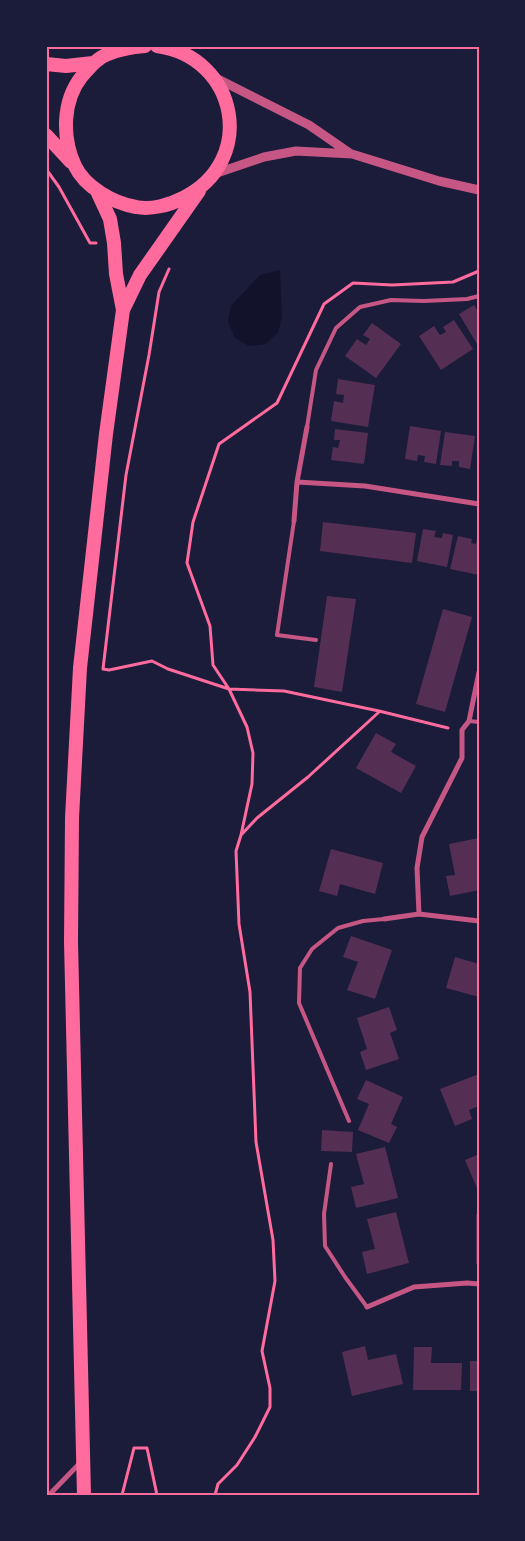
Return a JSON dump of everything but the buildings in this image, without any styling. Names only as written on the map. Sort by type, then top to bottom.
[{"type":"highway","points":[[75,166],[68,144],[66,121],[68,102],[78,81],[109,50],[145,46]]},
{"type":"highway","points":[[84,1495],[71,952],[72,818],[81,658],[104,453],[123,310],[140,275],[202,187],[214,174],[225,154],[230,133],[229,108],[220,87],[212,76],[187,55],[157,46]]},
{"type":"highway","points":[[195,46],[201,66]]},
{"type":"highway","points":[[46,64],[66,66],[93,64]]},
{"type":"highway","points":[[46,135],[75,166],[84,179],[97,191],[118,202],[137,207],[156,207],[174,202],[202,187]]},
{"type":"highway","points":[[97,191],[110,219],[116,274],[123,310]]},
{"type":"street","points":[[212,76],[309,125],[352,154]]},
{"type":"street","points":[[214,174],[264,157],[296,150],[352,154],[439,181],[479,190]]},
{"type":"street","points":[[294,521],[297,482],[307,427]]},
{"type":"street","points":[[297,482],[365,486],[479,504]]},
{"type":"street","points":[[420,914],[417,868],[422,837],[462,758],[462,730],[470,720],[479,672]]},
{"type":"street","points":[[384,919],[420,914],[479,921]]},
{"type":"street","points":[[367,1307],[414,1287],[467,1283],[479,1284]]},
{"type":"street","points":[[49,1495],[82,1460]]},
{"type":"lane","points":[[307,427],[316,370],[336,328],[360,307],[391,300],[424,301],[467,299],[479,296]]},
{"type":"lane","points":[[294,521],[276,635],[316,640]]},
{"type":"lane","points":[[470,720],[479,722]]},
{"type":"lane","points":[[349,1121],[299,1003],[300,968],[312,949],[338,928],[363,921],[384,919]]},
{"type":"lane","points":[[331,1164],[324,1214],[326,1246],[345,1277],[367,1307]]},
{"type":"path","points":[[215,1495],[218,1484],[237,1465],[255,1437],[270,1407],[270,1388],[262,1352],[275,1281],[272,1240],[256,1142],[250,992],[239,924],[236,851],[252,784],[253,753],[247,727],[229,689],[213,665],[210,626],[187,563],[193,522],[219,444],[278,403],[324,304],[353,283],[392,285],[453,282],[479,271]]},
{"type":"path","points":[[109,670],[152,662],[229,689],[284,691],[462,730]]},
{"type":"path","points":[[241,834],[257,818],[308,777],[380,711]]},
{"type":"path","points":[[122,1495],[134,1448],[147,1448],[157,1495]]},
{"type":"shaded area","points":[[280,270],[282,316],[278,332],[266,344],[249,346],[235,338],[228,322],[231,306],[260,275]]}]
